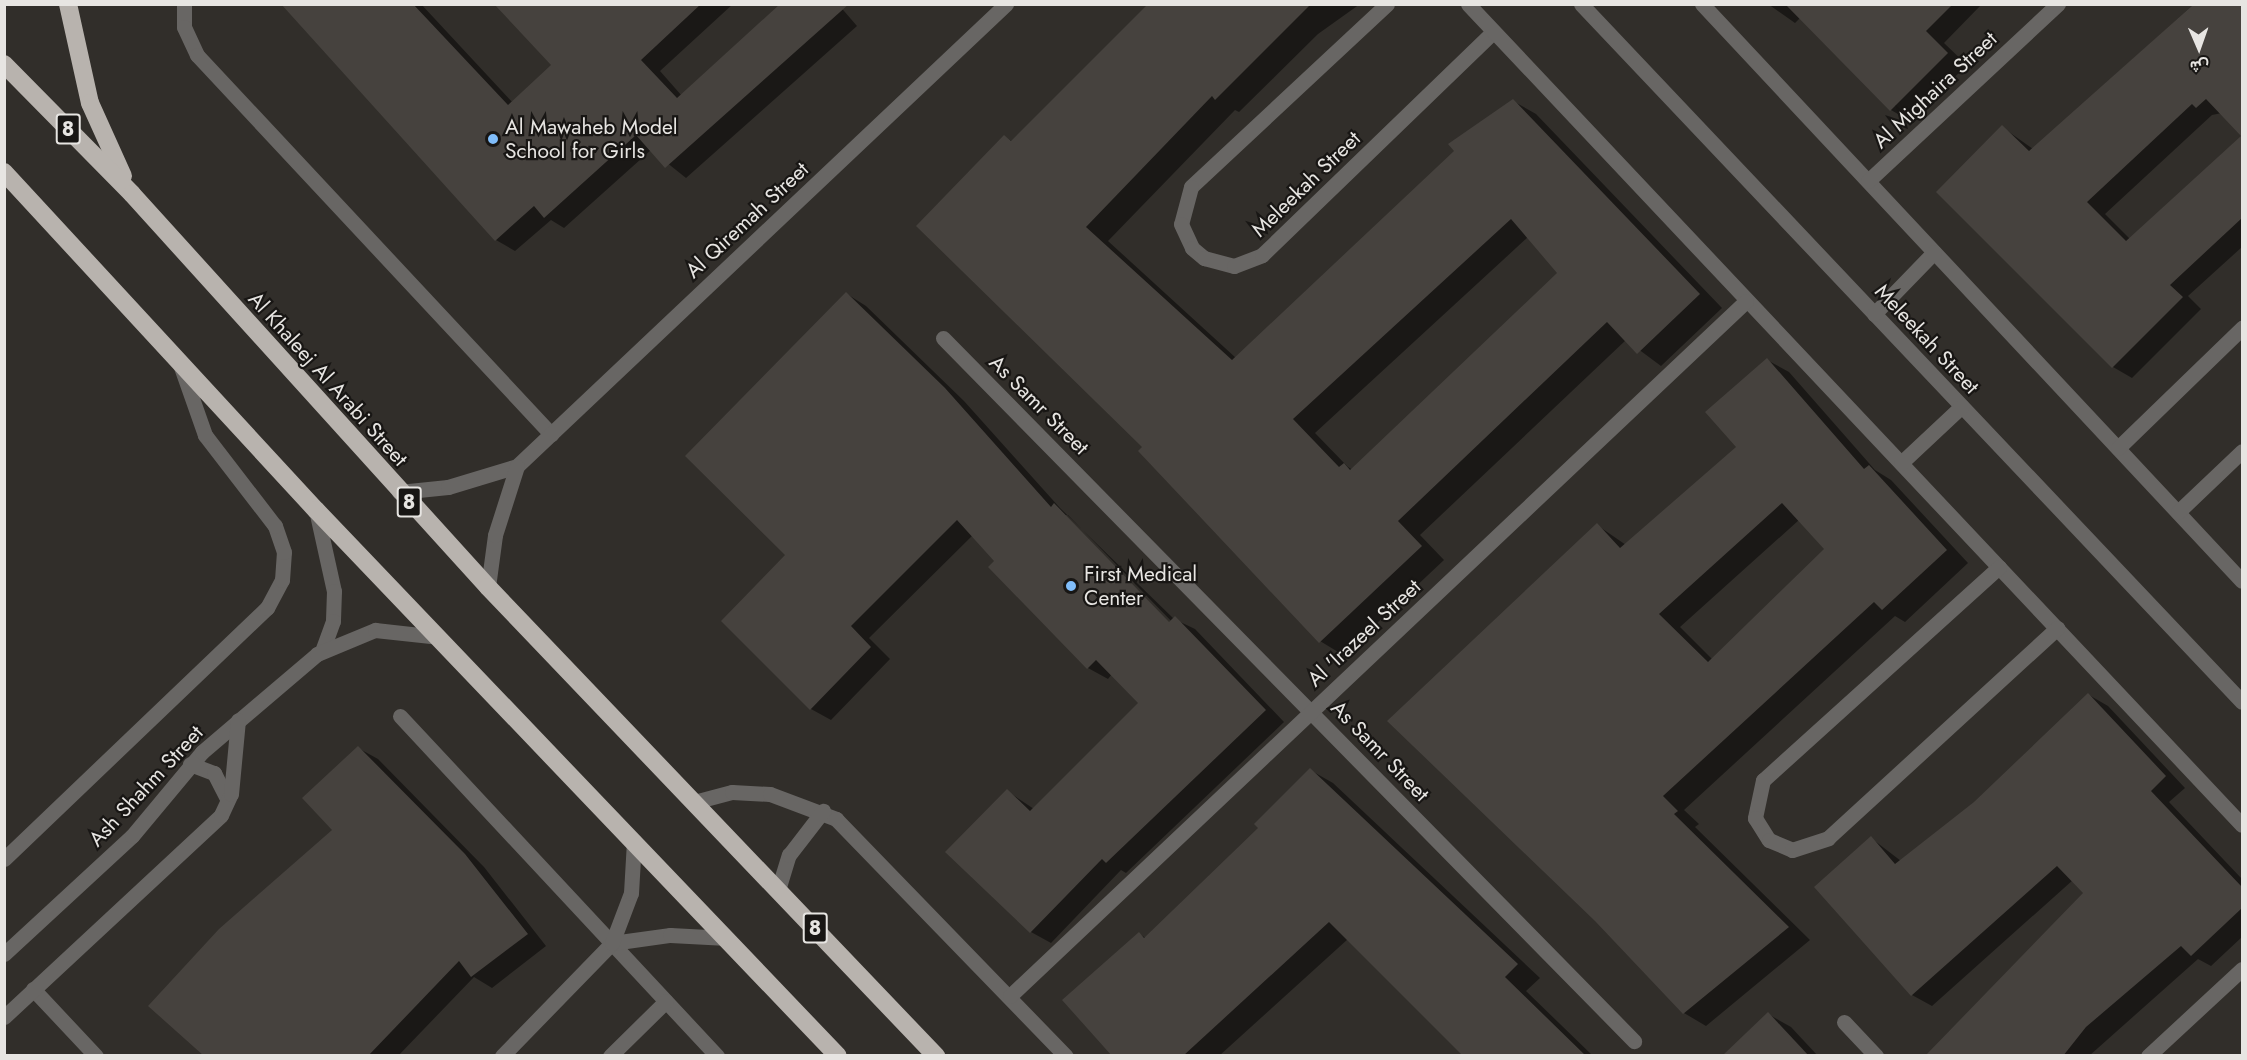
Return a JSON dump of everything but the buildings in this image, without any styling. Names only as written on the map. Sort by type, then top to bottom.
[{"type":"highway","points":[[68,4],[90,103],[132,194]]},
{"type":"highway","name":"Al Khaleej Al Arabi Street","points":[[4,64],[132,194],[399,492],[488,587],[936,1056]]},
{"type":"highway","points":[[4,172],[13,188],[179,361],[316,510],[728,938],[838,1056]]},
{"type":"street","points":[[184,4],[184,27],[198,55],[551,434]]},
{"type":"street","name":"Al Qiremah Street","points":[[399,492],[456,485],[517,466],[1006,4]]},
{"type":"street","name":"Meleekah Street","points":[[1387,4],[1191,187],[1181,224],[1192,248],[1204,258],[1234,266],[1262,255],[1493,32]]},
{"type":"street","points":[[1468,4],[2242,825]]},
{"type":"street","name":"Meleekah Street","points":[[1581,4],[2242,702]]},
{"type":"street","points":[[1702,4],[2242,581]]},
{"type":"street","name":"Al Mighaira Street","points":[[1868,181],[2058,4]]},
{"type":"street","points":[[1874,314],[1934,252]]},
{"type":"street","name":"Al 'Irazeel Street","points":[[1010,996],[1746,301]]},
{"type":"street","points":[[2118,448],[2242,328]]},
{"type":"street","name":"As Samr Street","points":[[943,338],[1634,1041]]},
{"type":"street","points":[[4,859],[267,608],[282,580],[284,552],[275,526],[205,435],[179,361]]},
{"type":"street","points":[[1901,463],[1962,406]]},
{"type":"street","points":[[2178,512],[2242,451]]},
{"type":"street","name":"Al Qiremah Street","points":[[488,587],[495,536],[517,466]]},
{"type":"street","points":[[316,510],[334,591],[322,651]]},
{"type":"street","points":[[1999,567],[1763,780],[1755,818],[1769,840],[1798,850],[1827,838],[2057,628]]},
{"type":"street","name":"Ash Shahm Street","points":[[4,954],[132,836],[190,764],[238,720],[322,651],[375,630],[438,637]]},
{"type":"street","points":[[400,716],[717,1056]]},
{"type":"street","points":[[4,1017],[227,805],[238,720]]},
{"type":"street","points":[[190,764],[214,773],[227,805]]},
{"type":"street","points":[[694,802],[742,792],[788,799],[823,811],[858,837],[1066,1056]]},
{"type":"street","points":[[778,890],[789,855],[823,811]]},
{"type":"street","points":[[502,1056],[612,943],[631,893],[634,841]]},
{"type":"street","points":[[612,943],[670,935],[728,938]]},
{"type":"street","points":[[2148,1056],[2242,969]]},
{"type":"street","points":[[33,989],[96,1056]]},
{"type":"street","points":[[610,1056],[666,1001]]},
{"type":"street","points":[[1844,1022],[1876,1056]]},
{"type":"place","name":"Al Mawaheb Model School for Girls","points":[[493,139]]},
{"type":"place","name":"First Medical Center","points":[[1071,586]]}]
